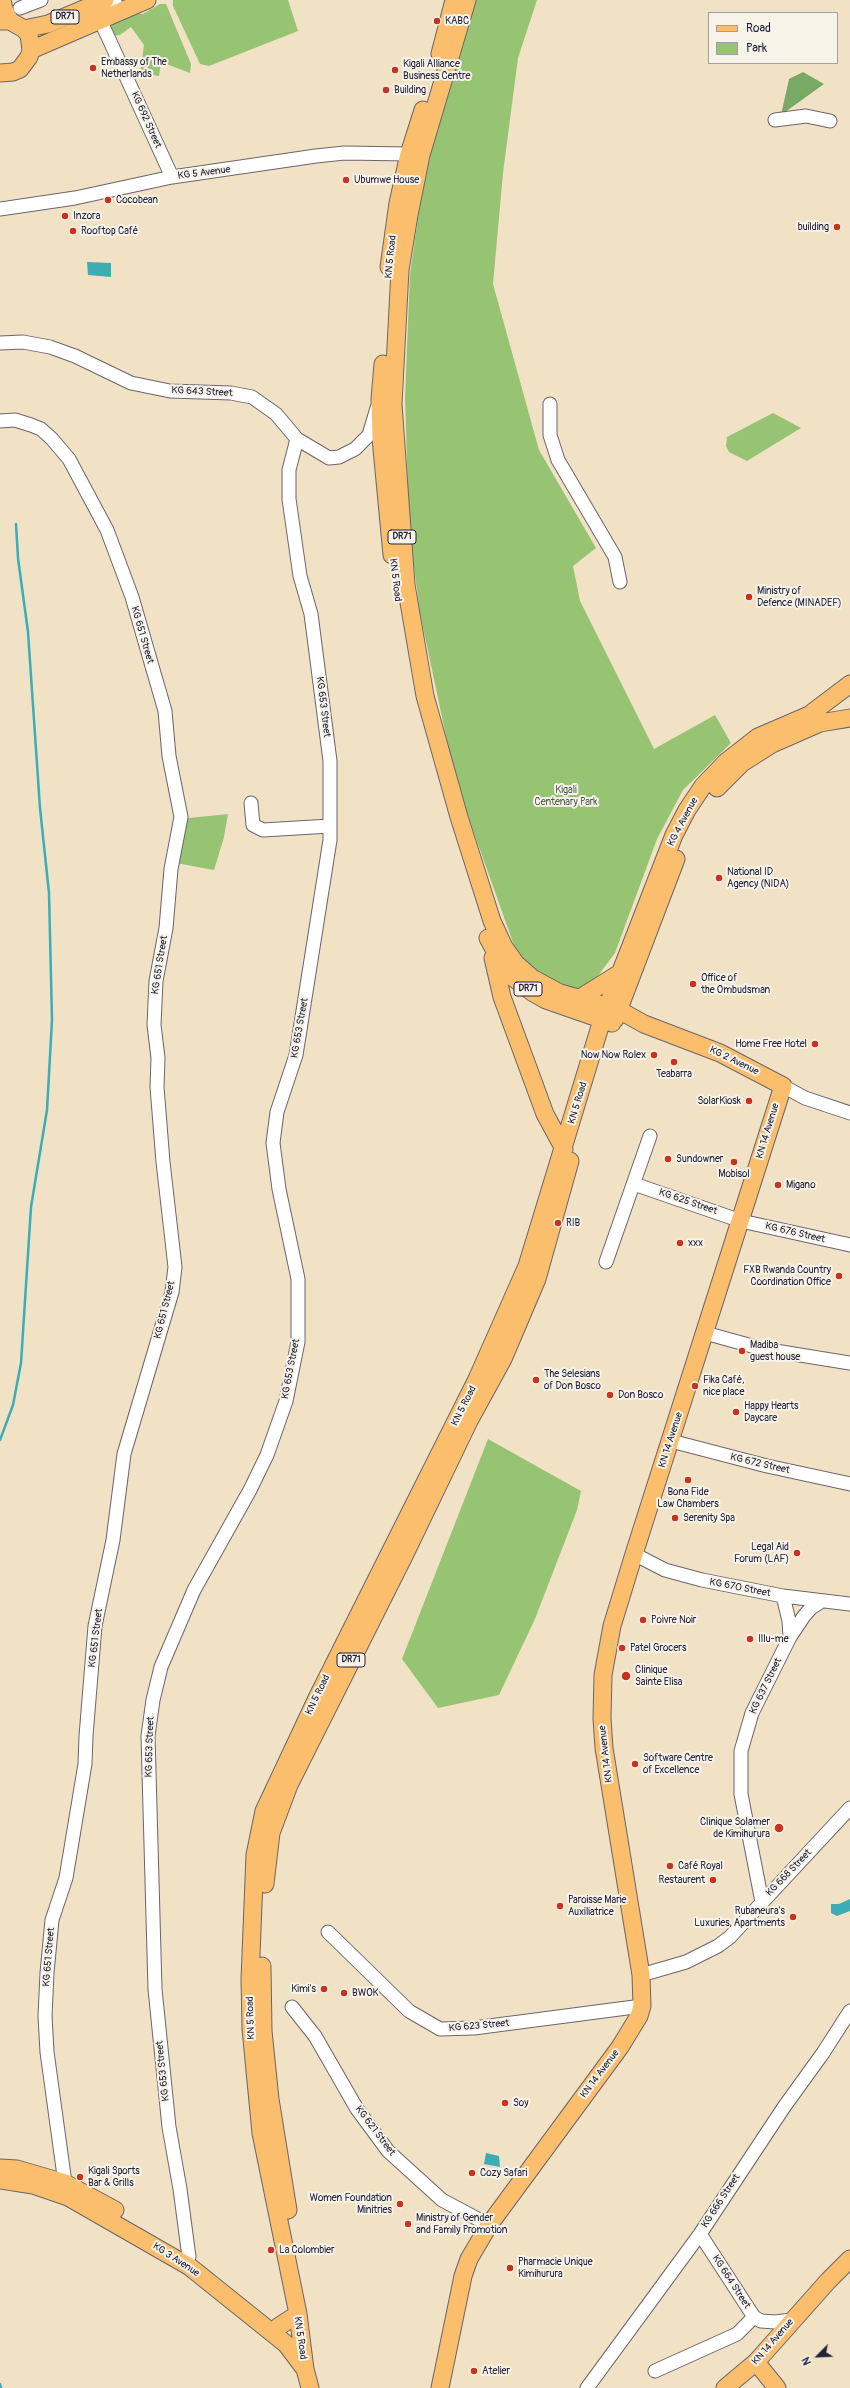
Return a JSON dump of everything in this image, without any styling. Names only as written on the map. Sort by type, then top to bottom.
[{"type":"main road","points":[[0,73],[13,72],[20,69],[26,64],[31,50],[29,35],[4,9],[2,0]]},
{"type":"main road","name":"DR71","points":[[13,20],[48,24],[100,8],[146,0]]},
{"type":"main road","name":"KN 5 Road","points":[[454,0],[409,154],[398,203],[390,257],[380,399],[381,438],[394,576],[418,709],[446,809],[492,946],[507,972],[532,992],[546,1000],[610,1015]]},
{"type":"main road","name":"KN 5 Road","points":[[467,0],[421,154],[400,270],[393,404],[406,585],[429,710],[459,817],[492,920],[504,947],[516,964],[532,978],[550,988],[580,998],[610,1015]]},
{"type":"main road","name":"DR71","points":[[31,50],[100,8]]},
{"type":"main road","name":"KG 4 Avenue","points":[[610,1015],[655,902],[674,835],[687,810],[703,786],[726,762],[758,737],[809,715],[850,684]]},
{"type":"main road","name":"KG 4 Avenue","points":[[610,1015],[620,972],[675,862],[692,823],[711,796],[728,776],[747,759],[772,744],[820,723],[850,718]]},
{"type":"main road","points":[[492,946],[502,997],[545,1114],[564,1149]]},
{"type":"main road","points":[[580,998],[620,972]]},
{"type":"main road","name":"KN 5 Road","points":[[308,2339],[298,2314],[261,2134],[251,2029],[252,1921],[255,1855],[259,1831],[264,1811],[317,1698],[478,1379],[527,1266],[564,1149],[610,1015]]},
{"type":"main road","name":"KN 5 Road","points":[[321,2388],[308,2339],[274,2133],[263,2031],[263,1918],[271,1833],[289,1785],[405,1554],[469,1421],[502,1359],[538,1279],[610,1015]]},
{"type":"main road","name":"KG 2 Avenue","points":[[610,1015],[644,1024],[720,1053],[783,1086]]},
{"type":"main road","name":"KN 14 Avenue","points":[[440,2388],[462,2276],[469,2259],[489,2225],[620,2047],[639,2016],[642,2006],[641,1975],[609,1783],[602,1718],[603,1675],[612,1626],[634,1554],[783,1086]]},
{"type":"main road","name":"KG 3 Avenue","points":[[0,2168],[17,2169],[65,2183],[84,2192],[170,2243],[189,2257],[265,2321],[308,2339]]},
{"type":"main road","name":"KG 3 Avenue","points":[[0,2180],[33,2185],[68,2197],[190,2267],[286,2344],[304,2369]]},
{"type":"main road","name":"KN 14 Avenue","points":[[735,2386],[792,2320],[850,2259]]},
{"type":"main road","points":[[278,2327],[298,2314]]},
{"type":"main road","points":[[304,2369],[308,2339]]},
{"type":"main road","points":[[756,2362],[777,2388]]},
{"type":"main road","name":"KN 5 Road","points":[[304,2369],[310,2388]]},
{"type":"street","points":[[13,20],[41,0]]},
{"type":"street","name":"KG 692 Street","points":[[100,8],[172,177]]},
{"type":"street","points":[[775,120],[806,116],[830,121]]},
{"type":"street","name":"KG 5 Avenue","points":[[0,209],[75,198],[172,177],[344,153],[409,154]]},
{"type":"street","name":"KG 643 Street","points":[[0,343],[23,342],[50,347],[139,384],[170,391],[231,393],[252,397],[276,414],[297,439],[329,458],[339,457],[355,449],[369,435],[380,399]]},
{"type":"street","points":[[550,404],[550,435],[558,460],[571,478],[615,558],[620,582]]},
{"type":"street","name":"KG 651 Street","points":[[0,421],[15,420],[31,425],[41,429],[52,439],[69,459],[106,530],[132,598],[165,710],[169,756],[181,817],[171,869],[166,928],[156,981],[154,1025],[158,1058],[158,1087],[163,1162],[173,1239],[174,1273],[172,1292],[124,1454],[114,1532],[95,1626],[86,1736],[86,1764],[66,1878],[52,1920],[47,1973],[45,2016],[47,2052],[65,2183]]},
{"type":"street","name":"KG 653 Street","points":[[189,2257],[180,2189],[169,2126],[155,1989],[148,1736],[153,1700],[161,1667],[194,1590],[250,1490],[278,1429],[293,1372],[298,1342],[298,1279],[279,1189],[273,1143],[274,1129],[296,1054],[330,840],[330,761],[311,614],[300,576],[289,499],[289,470],[297,439]]},
{"type":"street","points":[[251,804],[253,825],[263,830],[330,826]]},
{"type":"street","name":"KG 2 Avenue","points":[[783,1086],[805,1098],[850,1113]]},
{"type":"street","points":[[606,1262],[650,1136]]},
{"type":"street","name":"KG 625 Street","points":[[634,1184],[741,1220]]},
{"type":"street","name":"KG 676 Street","points":[[741,1220],[850,1245]]},
{"type":"street","points":[[705,1333],[763,1348],[850,1363]]},
{"type":"street","name":"KG 672 Street","points":[[670,1441],[768,1466],[850,1484]]},
{"type":"street","name":"KG 670 Street","points":[[634,1554],[677,1574],[783,1596],[850,1604]]},
{"type":"street","points":[[783,1596],[789,1621],[790,1637]]},
{"type":"street","name":"KG 637 Street","points":[[762,1902],[741,1794],[741,1752],[752,1713],[790,1637],[804,1616],[822,1601]]},
{"type":"street","name":"KG 668 Street","points":[[641,1975],[686,1962],[718,1946],[741,1927],[762,1902],[850,1809]]},
{"type":"street","name":"KG 623 Street","points":[[328,1932],[409,2011],[440,2029],[474,2028],[642,2006]]},
{"type":"street","name":"KG 621 Street","points":[[292,2007],[315,2036],[358,2109],[388,2151],[442,2200],[489,2225]]},
{"type":"street","name":"KG 666 Street","points":[[587,2388],[700,2234],[784,2106],[824,2054],[850,2011]]},
{"type":"street","name":"KG 664 Street","points":[[700,2234],[754,2317],[761,2321],[775,2322],[792,2320]]},
{"type":"street","points":[[655,2371],[737,2334],[754,2317]]},
{"type":"green space","points":[[173,0],[288,0],[298,31],[209,66],[200,64],[173,6]]},
{"type":"green space","name":"Kigali Centenary Park","points":[[473,0],[537,0],[518,58],[503,173],[493,284],[539,450],[596,548],[573,566],[580,601],[654,749],[715,715],[731,743],[683,790],[657,839],[615,953],[594,981],[578,992],[538,976],[516,951],[468,816],[447,741],[420,613],[409,528],[405,397],[410,274],[425,169]]},
{"type":"green space","points":[[160,4],[166,4],[191,64],[190,73],[161,62],[159,76],[140,73],[144,45],[131,27],[120,35],[111,36],[107,27],[112,23],[122,21],[135,13],[143,14]]},
{"type":"green space","points":[[803,72],[824,84],[781,115],[789,79]]},
{"type":"green space","points":[[773,413],[801,428],[747,461],[729,452],[726,446],[727,437]]},
{"type":"green space","points":[[228,814],[224,837],[214,870],[176,863],[179,819]]},
{"type":"green space","points":[[488,1439],[581,1491],[577,1510],[535,1619],[499,1695],[438,1708],[402,1659]]},
{"type":"water","points":[[87,262],[111,263],[111,277],[88,275]]},
{"type":"water","points":[[850,1899],[850,1911],[837,1916],[831,1913],[831,1904],[839,1904]]},
{"type":"water","points":[[486,2153],[499,2156],[500,2167],[484,2164]]},
{"type":"waterway","points":[[0,1440],[13,1405],[21,1363],[31,1207],[47,1110],[52,1020],[49,893],[40,808],[28,632],[18,558],[16,524]]},
{"type":"waterway","points":[[0,2384],[1,2388]]},
{"type":"place","name":"KABC","points":[[437,21]]},
{"type":"place","name":"Embassy of The Netherlands","points":[[93,68]]},
{"type":"place","name":"Kigali Alliance Business Centre","points":[[395,70]]},
{"type":"place","name":"Building","points":[[386,90]]},
{"type":"place","name":"Ubumwe House","points":[[346,180]]},
{"type":"place","name":"Cocobean","points":[[108,200]]},
{"type":"place","name":"Inzora","points":[[65,216]]},
{"type":"place","name":"building","points":[[837,227]]},
{"type":"place","name":"Rooftop Café","points":[[73,231]]},
{"type":"place","name":"Ministry of Defence (MINADEF)","points":[[749,597]]},
{"type":"place","name":"National ID Agency (NIDA)","points":[[719,878]]},
{"type":"place","name":"Office of the Ombudsman","points":[[693,984]]},
{"type":"place","name":"Home Free Hotel","points":[[815,1044]]},
{"type":"place","name":"Now Now Rolex","points":[[654,1055]]},
{"type":"place","name":"Teabarra","points":[[674,1062]]},
{"type":"place","name":"SolarKiosk","points":[[749,1101]]},
{"type":"place","name":"Sundowner","points":[[668,1159]]},
{"type":"place","name":"Mobisol","points":[[734,1162]]},
{"type":"place","name":"Migano","points":[[778,1185]]},
{"type":"place","name":"RIB","points":[[558,1223]]},
{"type":"place","name":"xxx","points":[[680,1243]]},
{"type":"place","name":"FXB Rwanda Country Coordination Office","points":[[839,1276]]},
{"type":"place","name":"Madiba guest house","points":[[742,1351]]},
{"type":"place","name":"The Selesians of Don Bosco","points":[[536,1380]]},
{"type":"place","name":"Fika Café, nice place","points":[[695,1386]]},
{"type":"place","name":"Don Bosco","points":[[610,1395]]},
{"type":"place","name":"Happy Hearts Daycare","points":[[736,1412]]},
{"type":"place","name":"Bona Fide Law Chambers","points":[[688,1480]]},
{"type":"place","name":"Serenity Spa","points":[[675,1518]]},
{"type":"place","name":"Legal Aid Forum (LAF)","points":[[797,1553]]},
{"type":"place","name":"Poivre Noir","points":[[643,1620]]},
{"type":"place","name":"Illu-me","points":[[750,1639]]},
{"type":"place","name":"Patel Grocers","points":[[622,1648]]},
{"type":"place","name":"Clinique Sainte Elisa","points":[[626,1676]]},
{"type":"place","name":"Software Centre of Excellence","points":[[635,1764]]},
{"type":"place","name":"Clinique Solamer de Kimihurura","points":[[779,1828]]},
{"type":"place","name":"Café Royal","points":[[670,1866]]},
{"type":"place","name":"Restaurent","points":[[713,1880]]},
{"type":"place","name":"Paroisse Marie Auxiliatrice","points":[[560,1906]]},
{"type":"place","name":"Rubaneura's Luxuries, Apartments","points":[[793,1917]]},
{"type":"place","name":"Kimi's","points":[[324,1989]]},
{"type":"place","name":"BWOK","points":[[344,1993]]},
{"type":"place","name":"Soy","points":[[505,2103]]},
{"type":"place","name":"Cozy Safari","points":[[472,2173]]},
{"type":"place","name":"Kigali Sports Bar & Grills","points":[[80,2177]]},
{"type":"place","name":"Women Foundation Minitries","points":[[400,2204]]},
{"type":"place","name":"Ministry of Gender and Family Promotion","points":[[408,2224]]},
{"type":"place","name":"La Colombier","points":[[271,2250]]},
{"type":"place","name":"Pharmacie Unique Kimihurura","points":[[510,2268]]},
{"type":"place","name":"Atelier","points":[[474,2371]]}]
